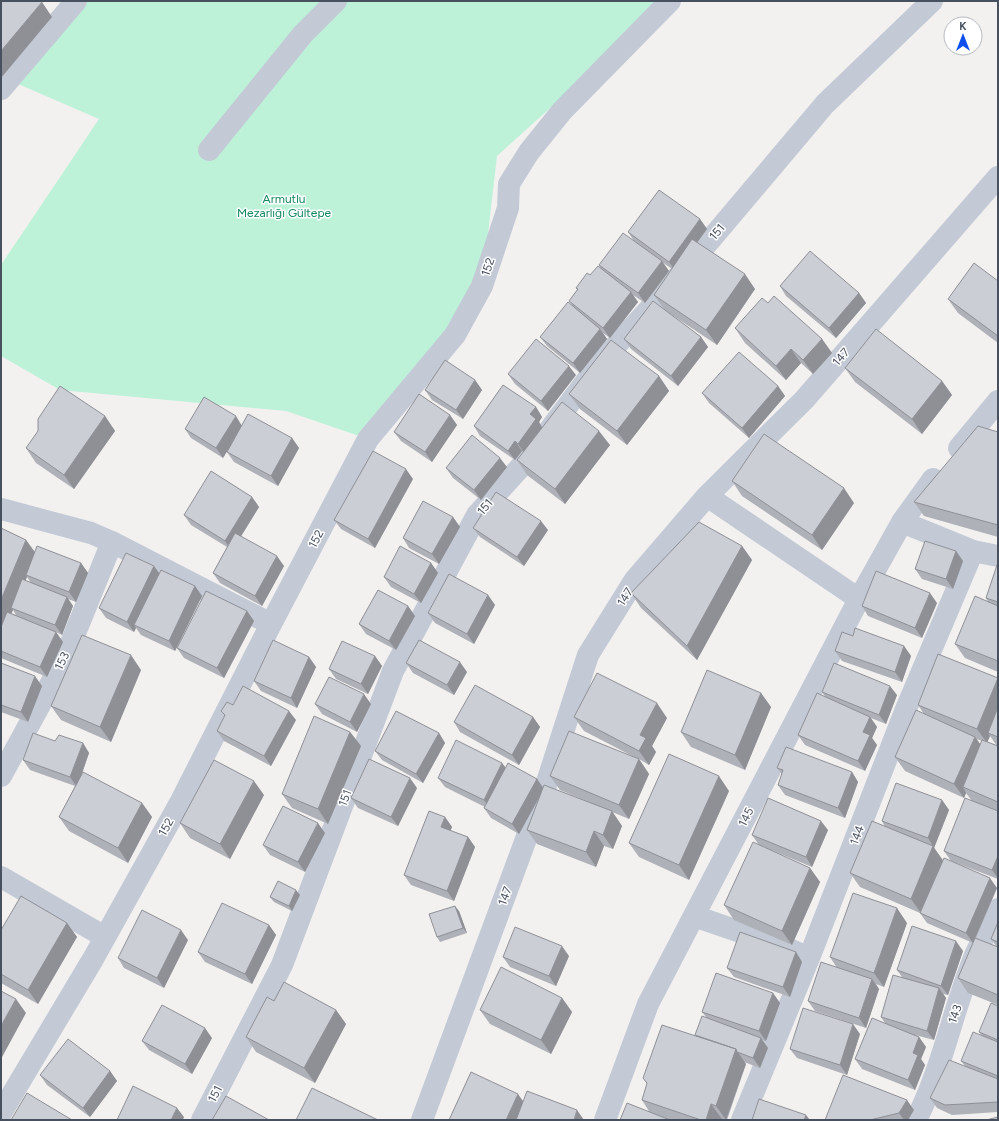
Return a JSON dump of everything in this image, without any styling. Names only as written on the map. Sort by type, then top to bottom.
[{"type":"street","points":[[1,89],[76,1]]},
{"type":"street","points":[[209,150],[303,34],[336,1]]},
{"type":"street","name":"152","points":[[1,1113],[105,937],[181,800],[368,439],[455,334],[482,286],[508,208],[509,184],[529,152],[562,111],[670,1]]},
{"type":"street","name":"151","points":[[202,1120],[282,965],[393,671],[477,515],[526,461],[599,364],[711,240],[825,104],[932,1]]},
{"type":"street","name":"147","points":[[422,1120],[546,785],[588,655],[634,581],[706,496],[804,400],[998,177]]},
{"type":"street","name":"145","points":[[605,1120],[648,1004],[859,599],[902,522],[937,474],[998,401]]},
{"type":"street","points":[[706,496],[859,599]]},
{"type":"street","points":[[1,509],[90,533],[112,542],[271,624]]},
{"type":"street","points":[[902,522],[973,551],[998,556]]},
{"type":"street","name":"153","points":[[1,776],[42,701],[71,643],[112,542]]},
{"type":"street","name":"144","points":[[742,1120],[809,958],[906,709],[973,551]]},
{"type":"street","points":[[1,877],[105,937]]},
{"type":"street","name":"143","points":[[916,1120],[925,1103],[939,1068],[947,1037],[976,953],[998,909]]},
{"type":"street","points":[[694,916],[787,948],[809,958]]},
{"type":"green space","name":"Armutlu Mezarlığı Gültepe","points":[[76,1],[669,1],[497,156],[482,286],[368,439],[286,411],[60,390],[1,356],[1,265],[99,119],[9,80]]},
{"type":"building","points":[[1,1],[42,2],[1,51]]},
{"type":"building","points":[[659,190],[700,219],[669,262],[628,232]]},
{"type":"building","points":[[623,233],[662,261],[638,293],[599,265]]},
{"type":"building","points":[[692,239],[745,274],[706,330],[654,295]]},
{"type":"building","points":[[810,251],[859,293],[829,328],[780,286]]},
{"type":"building","points":[[974,263],[998,281],[998,336],[948,299]]},
{"type":"building","points":[[598,266],[631,292],[603,328],[569,301],[587,273],[590,275]]},
{"type":"building","points":[[774,296],[822,339],[803,360],[791,349],[776,366],[735,328],[762,298],[768,303]]},
{"type":"building","points":[[653,301],[701,337],[671,376],[624,339]]},
{"type":"building","points":[[568,302],[600,329],[573,363],[540,337]]},
{"type":"building","points":[[876,329],[942,381],[912,419],[845,368]]},
{"type":"building","points":[[536,339],[569,366],[541,401],[508,374]]},
{"type":"building","points":[[611,340],[659,376],[617,431],[569,394]]},
{"type":"building","points":[[739,352],[778,386],[742,428],[702,393]]},
{"type":"building","points":[[445,360],[475,380],[456,410],[425,390]]},
{"type":"building","points":[[503,385],[536,407],[530,414],[536,419],[518,444],[515,441],[508,451],[474,426]]},
{"type":"building","points":[[60,386],[105,416],[64,475],[26,448],[38,431],[38,419]]},
{"type":"building","points":[[419,394],[450,415],[425,452],[394,432]]},
{"type":"building","points":[[204,397],[236,416],[216,448],[185,429]]},
{"type":"building","points":[[562,402],[599,431],[555,489],[517,460]]},
{"type":"building","points":[[248,414],[292,438],[271,476],[227,452]]},
{"type":"building","points":[[978,426],[998,432],[998,525],[914,502]]},
{"type":"building","points":[[764,434],[844,488],[812,535],[732,481]]},
{"type":"building","points":[[472,435],[500,458],[474,490],[446,468]]},
{"type":"building","points":[[373,451],[406,469],[368,539],[334,520]]},
{"type":"building","points":[[211,471],[252,497],[225,541],[184,515]]},
{"type":"building","points":[[496,492],[541,521],[517,557],[473,528]]},
{"type":"building","points":[[423,501],[453,517],[432,554],[403,538]]},
{"type":"building","points":[[699,522],[742,546],[687,646],[631,593]]},
{"type":"building","points":[[1,528],[26,540],[1,600]]},
{"type":"building","points":[[235,533],[277,556],[255,596],[213,573]]},
{"type":"building","points":[[925,541],[956,551],[946,579],[915,569]]},
{"type":"building","points":[[37,546],[81,563],[69,592],[26,575]]},
{"type":"building","points":[[400,546],[431,563],[414,594],[384,577]]},
{"type":"building","points":[[126,553],[154,566],[127,622],[99,608]]},
{"type":"building","points":[[998,562],[998,602],[986,598]]},
{"type":"building","points":[[161,570],[195,586],[169,641],[134,625]]},
{"type":"building","points":[[876,571],[930,593],[915,628],[862,606]]},
{"type":"building","points":[[449,574],[488,595],[467,634],[428,613]]},
{"type":"building","points":[[22,579],[67,597],[55,625],[11,608]]},
{"type":"building","points":[[378,590],[408,606],[389,641],[359,624]]},
{"type":"building","points":[[206,591],[247,611],[217,668],[177,648]]},
{"type":"building","points":[[975,596],[998,606],[998,661],[955,644]]},
{"type":"building","points":[[7,612],[56,632],[40,667],[1,651],[1,627]]},
{"type":"building","points":[[855,628],[904,646],[895,672],[835,651],[842,632],[853,636]]},
{"type":"building","points":[[82,635],[131,655],[100,727],[51,706]]},
{"type":"building","points":[[273,640],[309,657],[291,698],[254,681]]},
{"type":"building","points":[[419,640],[460,662],[447,685],[406,663]]},
{"type":"building","points":[[342,641],[375,656],[361,684],[329,669]]},
{"type":"building","points":[[938,654],[998,678],[977,729],[918,705]]},
{"type":"building","points":[[1,663],[35,676],[21,712],[1,705]]},
{"type":"building","points":[[834,663],[890,686],[879,715],[822,692]]},
{"type":"building","points":[[707,670],[761,693],[735,755],[681,732]]},
{"type":"building","points":[[597,673],[657,703],[640,735],[646,738],[639,751],[574,717]]},
{"type":"building","points":[[329,677],[364,694],[350,722],[315,704]]},
{"type":"building","points":[[475,685],[533,717],[512,755],[454,722]]},
{"type":"building","points":[[243,686],[289,711],[264,756],[217,731],[225,715],[221,711],[227,702],[233,705]]},
{"type":"building","points":[[817,693],[870,717],[863,732],[870,735],[858,761],[798,735]]},
{"type":"building","points":[[998,707],[998,737],[988,733]]},
{"type":"building","points":[[916,710],[975,737],[954,784],[895,757]]},
{"type":"building","points":[[396,711],[439,733],[416,774],[375,751]]},
{"type":"building","points":[[314,716],[350,732],[318,809],[282,794]]},
{"type":"building","points":[[569,731],[639,759],[619,805],[550,776]]},
{"type":"building","points":[[33,733],[55,741],[59,735],[83,743],[70,777],[23,760]]},
{"type":"building","points":[[456,740],[502,763],[484,800],[438,778]]},
{"type":"building","points":[[982,740],[998,746],[998,802],[963,787]]},
{"type":"building","points":[[786,747],[852,772],[838,808],[778,785],[783,770],[777,768]]},
{"type":"building","points":[[669,754],[719,776],[679,865],[629,843]]},
{"type":"building","points":[[369,759],[410,778],[391,817],[351,798]]},
{"type":"building","points":[[214,760],[254,781],[220,844],[180,823]]},
{"type":"building","points":[[508,763],[537,779],[512,824],[484,808]]},
{"type":"building","points":[[83,772],[142,803],[118,848],[59,817]]},
{"type":"building","points":[[896,783],[942,800],[928,838],[882,821]]},
{"type":"building","points":[[544,785],[612,811],[603,835],[594,831],[586,852],[527,830]]},
{"type":"building","points":[[768,798],[821,821],[806,857],[752,835]]},
{"type":"building","points":[[965,798],[998,811],[998,856],[992,870],[944,851]]},
{"type":"building","points":[[283,806],[318,823],[298,862],[263,845]]},
{"type":"building","points":[[429,811],[445,817],[441,827],[468,837],[447,891],[404,875]]},
{"type":"building","points":[[872,821],[933,846],[911,899],[850,873]]},
{"type":"building","points":[[753,842],[810,868],[782,931],[724,905]]},
{"type":"building","points":[[944,858],[990,878],[966,933],[920,913]]},
{"type":"building","points":[[278,881],[296,890],[289,906],[270,897]]},
{"type":"building","points":[[853,893],[897,908],[874,973],[830,957]]},
{"type":"building","points":[[21,896],[67,923],[28,990],[1,974],[1,930]]},
{"type":"building","points":[[222,903],[269,925],[245,974],[198,952]]},
{"type":"building","points":[[455,906],[463,928],[437,937],[429,914]]},
{"type":"building","points":[[142,910],[181,930],[157,978],[118,958]]},
{"type":"building","points":[[998,922],[998,942],[991,939]]},
{"type":"building","points":[[912,926],[956,941],[941,986],[897,970]]},
{"type":"building","points":[[515,927],[562,946],[549,976],[503,957]]},
{"type":"building","points":[[740,932],[796,952],[783,987],[727,968]]},
{"type":"building","points":[[975,938],[998,947],[998,995],[958,978]]},
{"type":"building","points":[[821,962],[872,979],[859,1018],[808,1001]]},
{"type":"building","points":[[501,967],[562,998],[541,1040],[480,1010]]},
{"type":"building","points":[[716,973],[773,993],[759,1031],[702,1012]]},
{"type":"building","points":[[893,975],[939,988],[927,1031],[881,1017]]},
{"type":"building","points":[[284,982],[336,1010],[304,1068],[246,1037],[267,997],[274,1001]]},
{"type":"building","points":[[1,991],[16,999],[1,1026]]},
{"type":"building","points":[[991,1003],[998,1006],[998,1040],[979,1032]]},
{"type":"building","points":[[162,1005],[205,1028],[185,1064],[142,1041]]},
{"type":"building","points":[[803,1008],[853,1024],[840,1065],[790,1049]]},
{"type":"building","points":[[702,1016],[761,1038],[753,1058],[737,1052],[736,1049],[695,1035]]},
{"type":"building","points":[[872,1018],[919,1037],[913,1053],[918,1055],[908,1080],[855,1059]]},
{"type":"building","points":[[662,1025],[736,1049],[716,1106],[711,1104],[706,1120],[701,1120],[642,1100],[647,1083],[643,1078]]},
{"type":"building","points":[[973,1032],[998,1042],[998,1076],[961,1061]]},
{"type":"building","points":[[68,1039],[110,1071],[83,1108],[40,1075]]},
{"type":"building","points":[[949,1060],[998,1079],[998,1102],[945,1105],[930,1098]]},
{"type":"building","points":[[471,1072],[518,1094],[506,1120],[449,1120]]},
{"type":"building","points":[[843,1075],[907,1100],[899,1113],[870,1120],[825,1120]]},
{"type":"building","points":[[133,1086],[177,1108],[171,1120],[117,1120]]},
{"type":"building","points":[[312,1088],[378,1120],[296,1120]]},
{"type":"building","points":[[527,1091],[577,1110],[574,1120],[516,1120]]},
{"type":"building","points":[[27,1093],[72,1120],[11,1120]]},
{"type":"building","points":[[226,1096],[269,1120],[212,1120]]},
{"type":"building","points":[[759,1099],[806,1115],[804,1120],[752,1120]]},
{"type":"building","points":[[627,1103],[670,1120],[620,1120]]},
{"type":"building","points":[[998,1117],[998,1120],[986,1120]]}]
